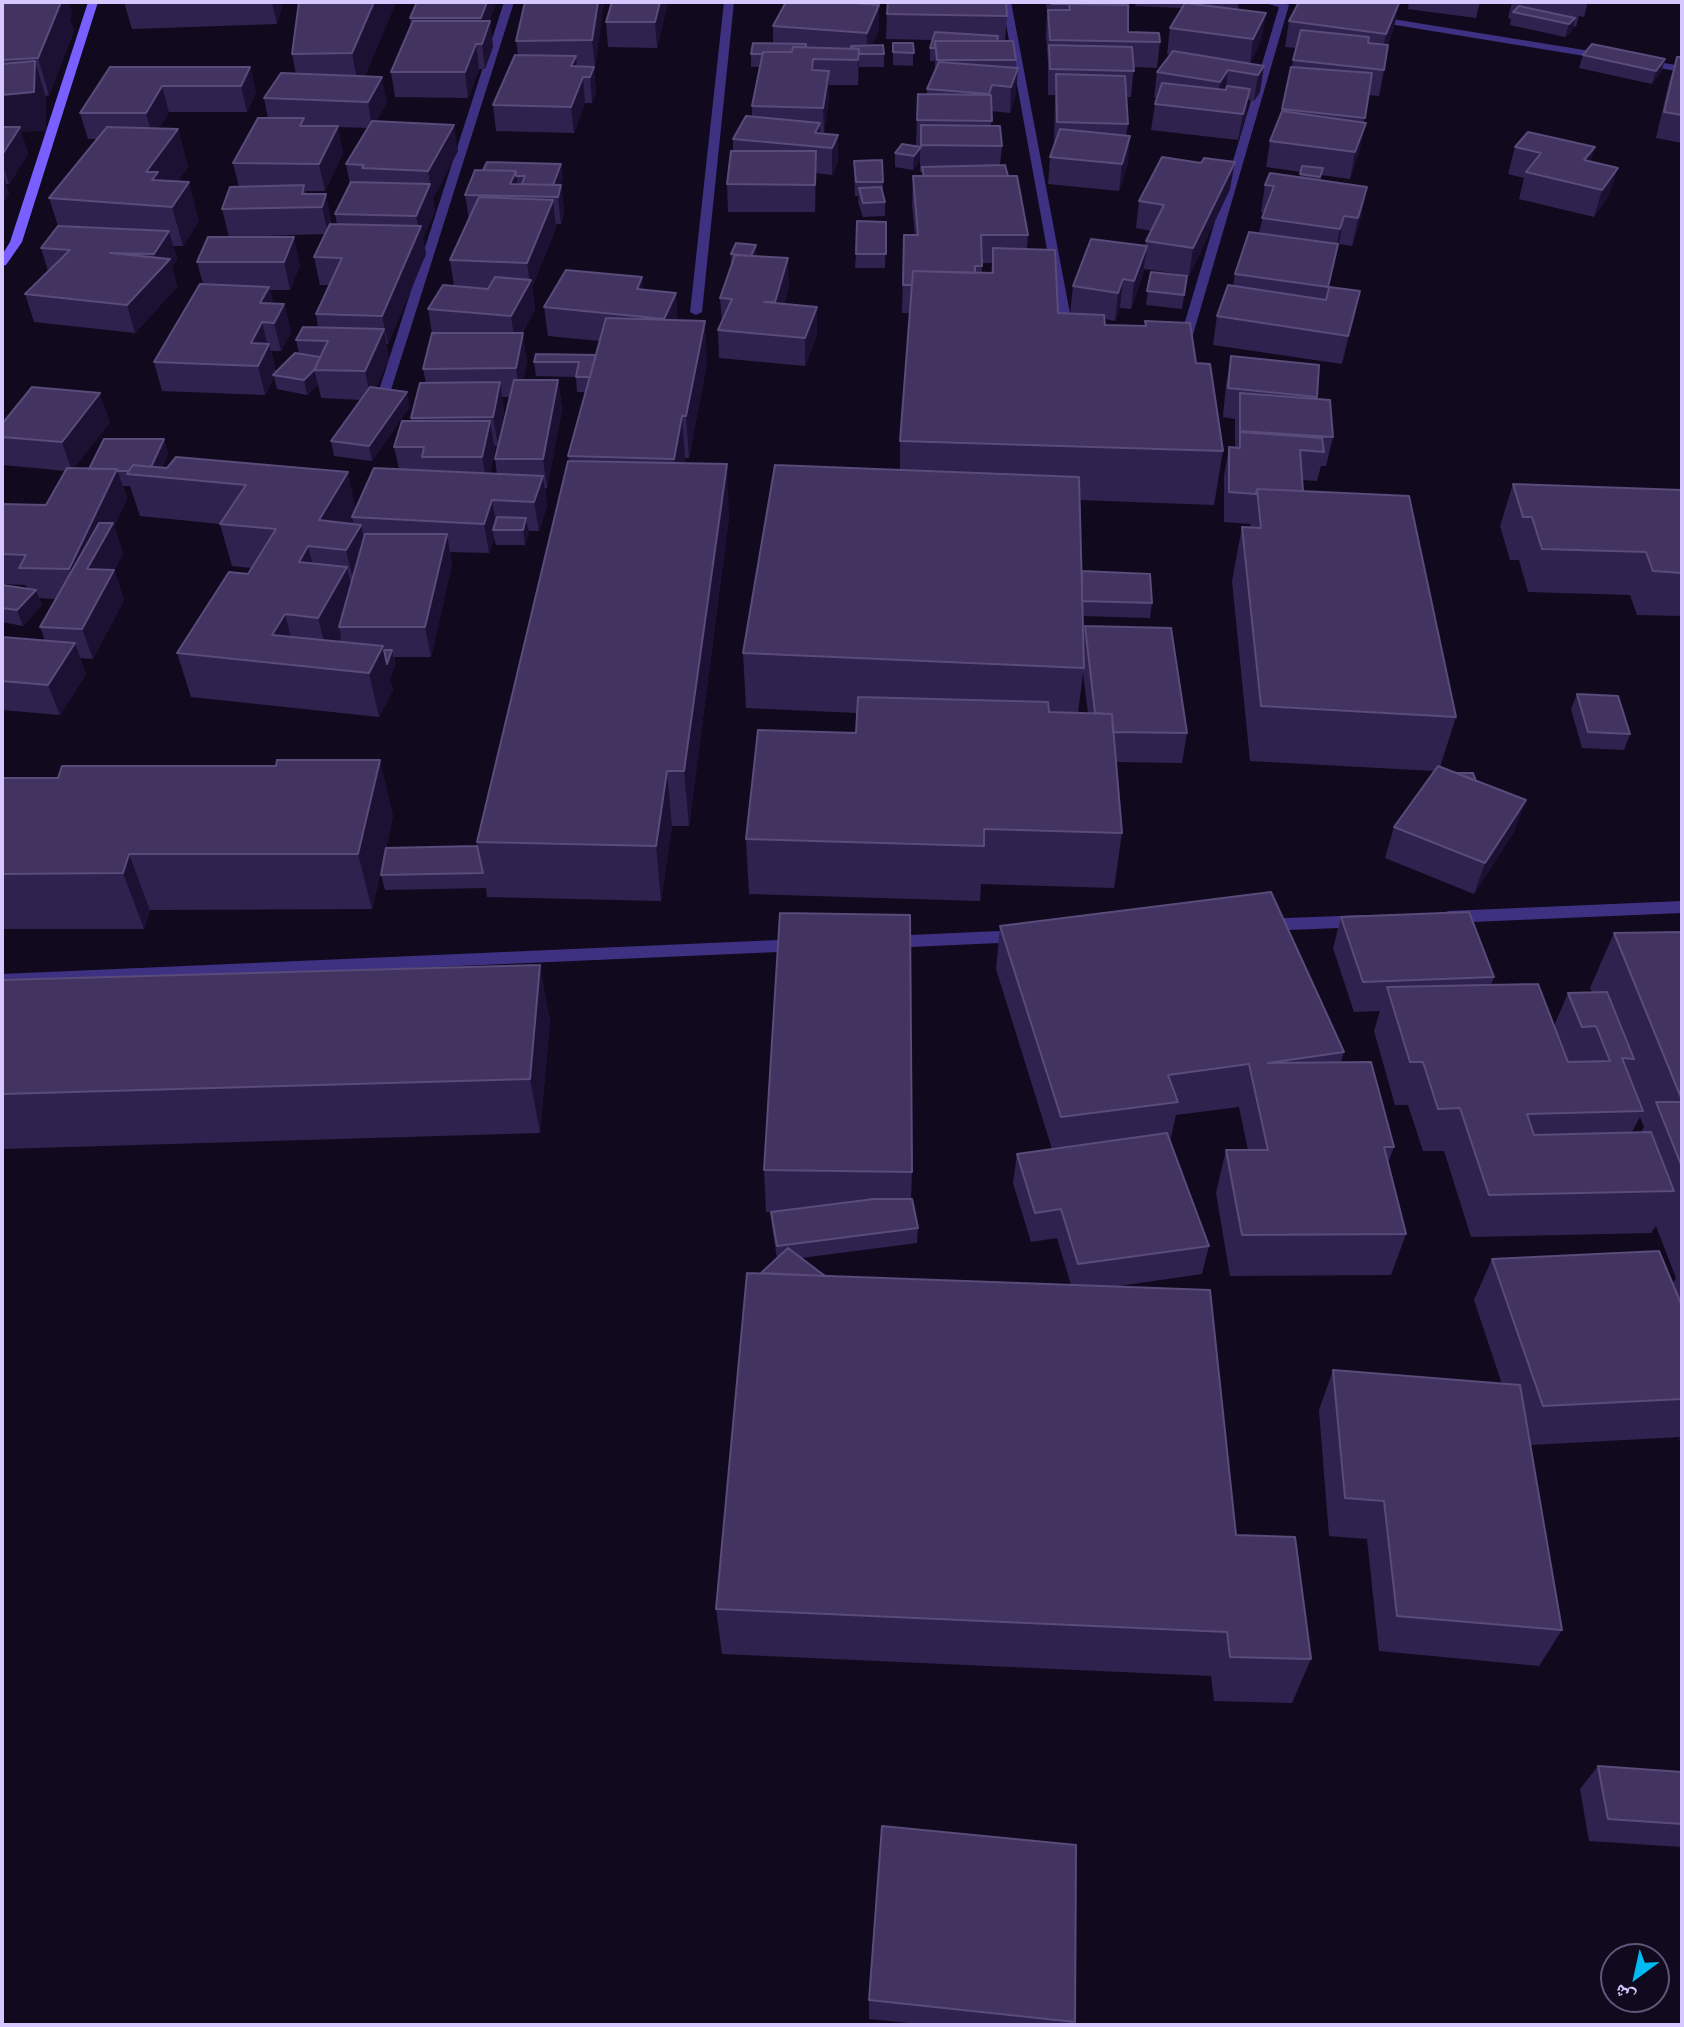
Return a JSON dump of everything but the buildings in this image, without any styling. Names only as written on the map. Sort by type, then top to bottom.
[{"type":"main road","points":[[2,263],[16,242],[93,2]]},
{"type":"street","points":[[373,428],[509,2]]},
{"type":"street","points":[[696,312],[729,2]]},
{"type":"street","points":[[1006,2],[1067,326],[1093,331]]},
{"type":"street","points":[[1267,2],[1298,7]]},
{"type":"street","points":[[1170,346],[1183,348],[1284,5]]},
{"type":"street","points":[[1366,18],[1682,69]]},
{"type":"street","points":[[1432,918],[1682,907]]},
{"type":"street","points":[[1252,926],[1377,920]]},
{"type":"street","points":[[877,942],[1043,935]]},
{"type":"street","points":[[2,980],[821,944]]}]
